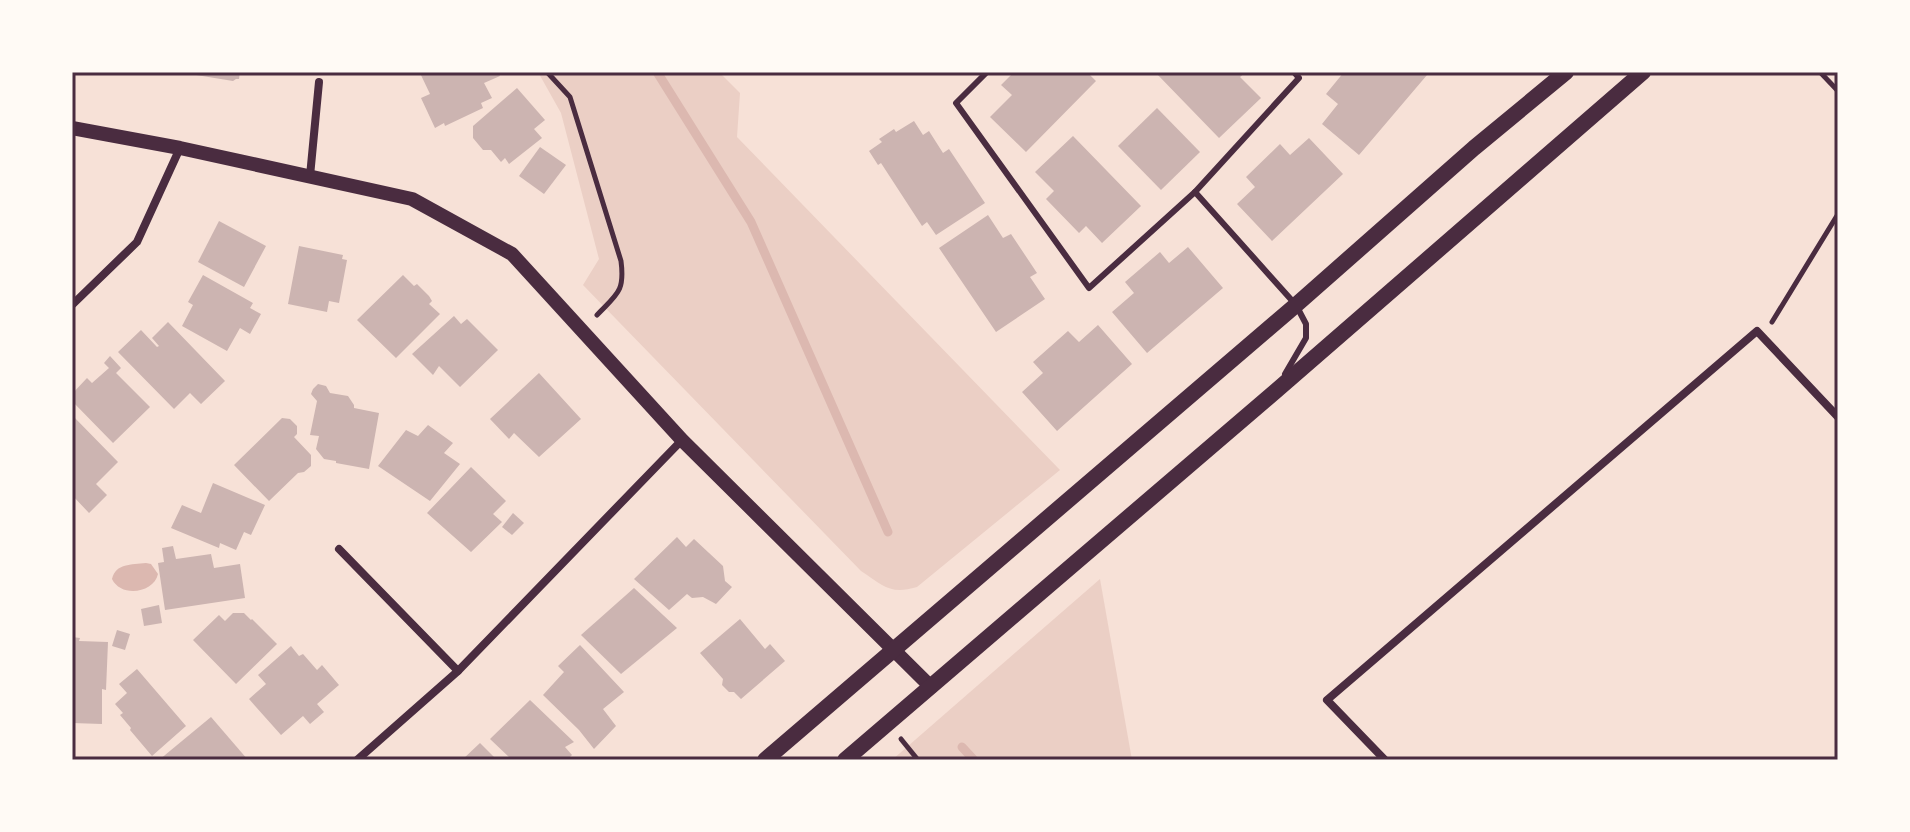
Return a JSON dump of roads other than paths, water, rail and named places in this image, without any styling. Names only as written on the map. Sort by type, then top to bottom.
[{"type":"main road","points":[[765,760],[1566,72]]},
{"type":"main road","points":[[845,760],[1643,72]]},
{"type":"street","points":[[310,176],[319,82]]},
{"type":"street","points":[[72,128],[180,148],[412,199],[512,254],[682,440],[931,687]]},
{"type":"street","points":[[72,305],[137,242],[180,148]]},
{"type":"street","points":[[1385,760],[1327,700],[1760,334],[1838,417]]},
{"type":"street","points":[[357,760],[458,671],[682,440]]},
{"type":"street","points":[[339,549],[458,671]]},
{"type":"lane","points":[[987,72],[956,103],[1089,288],[1195,192],[1299,78],[1294,72]]},
{"type":"lane","points":[[1195,192],[1296,305],[1306,324],[1306,338],[1277,390]]},
{"type":"waterway","points":[[657,72],[751,222],[888,532]]},
{"type":"waterway","points":[[962,747],[974,760]]}]
